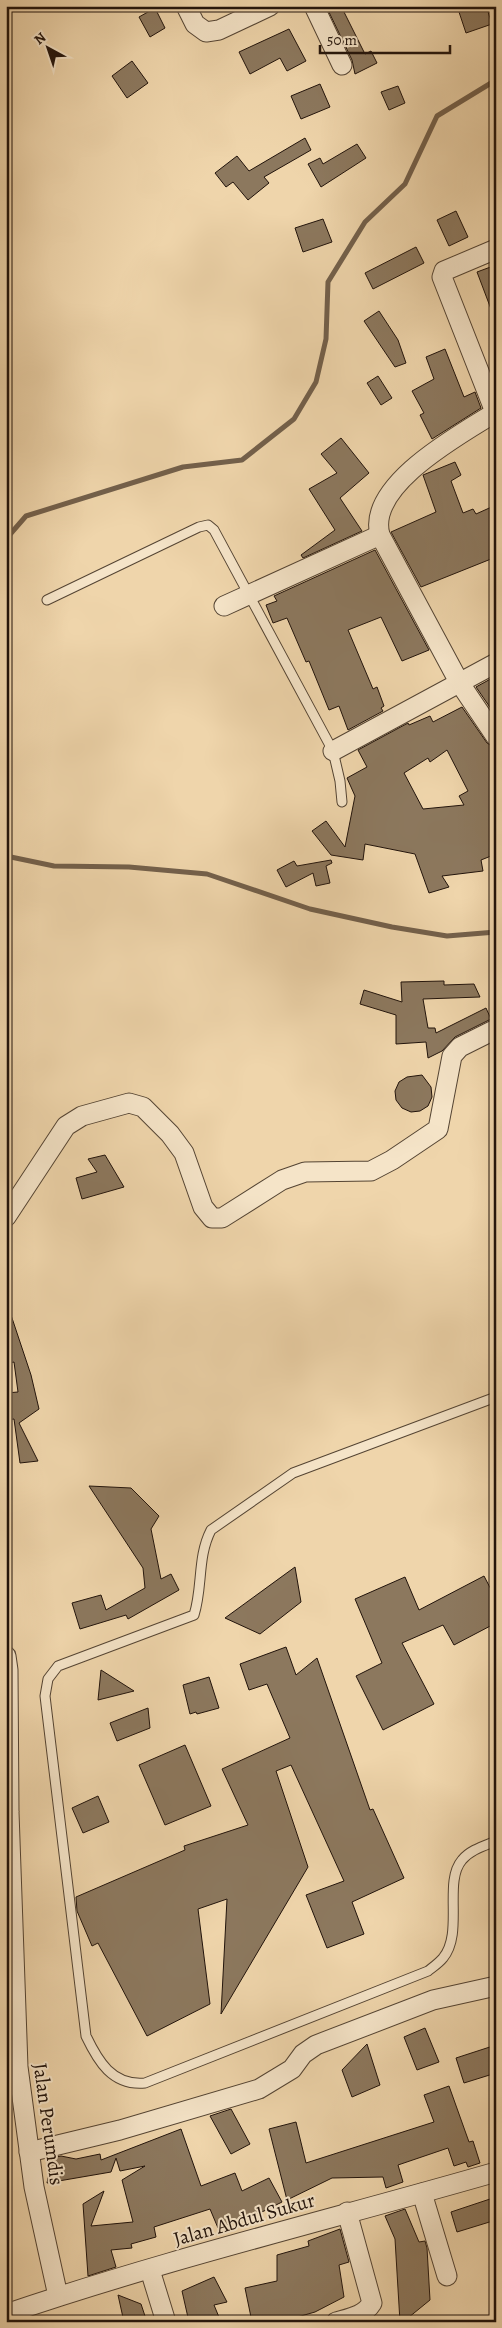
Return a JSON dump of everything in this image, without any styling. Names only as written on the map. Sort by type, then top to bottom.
[{"type":"street","points":[[186,6],[195,24],[206,32],[219,30],[270,6]]},
{"type":"street","points":[[314,6],[342,65]]},
{"type":"street","points":[[496,249],[444,271],[442,277],[496,412],[417,464],[404,476],[380,514],[377,525],[380,536],[459,682],[496,737]]},
{"type":"street","points":[[224,606],[380,536]]},
{"type":"street","points":[[333,751],[496,663]]},
{"type":"street","points":[[6,1216],[66,1126],[82,1116],[129,1103],[143,1107],[170,1134],[184,1153],[203,1207],[212,1218],[222,1218],[282,1180],[305,1172],[371,1171],[392,1160],[438,1129],[452,1056],[460,1047],[496,1029]]},
{"type":"street","name":"Jalan Perumdis","points":[[6,1656],[8,1670],[12,2069],[34,2187],[58,2296]]},
{"type":"street","points":[[29,2152],[120,2130],[259,2089],[292,2070],[303,2054],[316,2045],[433,2000],[496,1986]]},
{"type":"street","name":"Jalan Abdul Sukur","points":[[6,2314],[58,2296],[346,2212],[496,2172]]},
{"type":"street","points":[[422,2193],[447,2276]]},
{"type":"street","points":[[336,2322],[357,2316],[367,2310],[372,2303],[346,2212]]},
{"type":"street","points":[[150,2270],[166,2322]]},
{"type":"lane","points":[[47,600],[198,527],[208,525],[214,530],[250,594],[333,751],[340,781],[342,802]]},
{"type":"lane","points":[[496,1397],[293,1473],[211,1530],[206,1539],[200,1568],[194,1615],[58,1666],[48,1679],[45,1696],[84,2026],[86,2036],[94,2053],[104,2068],[120,2079],[132,2084],[145,2083],[428,1971],[444,1957],[452,1940],[455,1874],[461,1861],[472,1852],[496,1841]]},
{"type":"building","points":[[330,6],[341,6],[365,54],[371,51],[377,63],[355,74],[352,60],[327,8]]},
{"type":"building","points":[[457,6],[486,6],[492,24],[466,33]]},
{"type":"building","points":[[155,8],[165,28],[150,37],[139,17]]},
{"type":"building","points":[[289,29],[306,61],[287,71],[280,58],[250,74],[239,52]]},
{"type":"building","points":[[132,61],[148,83],[127,98],[112,76]]},
{"type":"building","points":[[320,84],[330,107],[301,119],[291,96]]},
{"type":"building","points":[[398,86],[405,103],[389,110],[381,92]]},
{"type":"building","points":[[305,138],[311,150],[264,177],[269,183],[248,200],[233,182],[226,187],[215,173],[237,156],[249,171]]},
{"type":"building","points":[[357,144],[366,158],[321,187],[308,164],[320,158],[323,164]]},
{"type":"building","points":[[456,211],[468,237],[449,246],[437,220]]},
{"type":"building","points":[[323,219],[332,242],[303,252],[295,228]]},
{"type":"building","points":[[416,247],[424,263],[373,289],[365,273]]},
{"type":"building","points":[[496,265],[496,317],[494,317],[477,272]]},
{"type":"building","points":[[379,311],[398,340],[406,363],[395,367],[364,321]]},
{"type":"building","points":[[445,349],[464,397],[475,392],[481,408],[432,439],[420,415],[424,413],[412,391],[434,379],[426,357]]},
{"type":"building","points":[[378,376],[392,398],[381,405],[367,383]]},
{"type":"building","points":[[341,438],[369,473],[340,498],[362,531],[303,558],[301,555],[335,530],[309,489],[337,473],[321,454]]},
{"type":"building","points":[[455,462],[461,475],[451,481],[463,513],[473,509],[476,514],[496,505],[496,557],[421,587],[391,532],[436,512],[423,475]]},
{"type":"building","points":[[375,550],[429,650],[402,661],[381,617],[348,630],[373,689],[377,687],[384,706],[381,708],[383,711],[348,730],[339,706],[329,710],[309,661],[306,662],[287,618],[273,623],[266,605],[277,601],[274,596]]},
{"type":"building","points":[[496,676],[496,716],[476,687]]},
{"type":"building","points":[[462,707],[487,743],[496,748],[496,786],[492,788],[496,798],[496,854],[481,860],[483,871],[442,876],[449,887],[429,893],[415,854],[365,844],[363,860],[331,855],[312,831],[326,821],[345,847],[355,796],[347,778],[367,767],[358,750],[408,723],[409,725],[430,716],[433,722]],"holes":[[[447,750],[468,791],[459,796],[464,805],[423,809],[404,773],[428,758],[430,762]]]},
{"type":"building","points":[[331,860],[332,863],[326,866],[330,883],[316,886],[313,873],[286,887],[277,870],[294,861],[297,866]]},
{"type":"building","points":[[444,981],[444,985],[474,984],[480,997],[423,999],[428,1028],[435,1028],[436,1033],[486,1008],[491,1019],[455,1037],[442,1051],[428,1058],[426,1042],[396,1044],[396,1015],[360,1004],[364,990],[402,1002],[401,982]]},
{"type":"building","points":[[422,1075],[431,1087],[432,1097],[428,1106],[420,1111],[411,1112],[402,1108],[396,1100],[395,1091],[399,1082],[407,1077]]},
{"type":"building","points":[[105,1155],[124,1187],[82,1199],[76,1178],[97,1172],[88,1159]]},
{"type":"building","points":[[6,1309],[9,1309],[31,1375],[39,1409],[19,1423],[38,1461],[20,1463],[14,1419],[6,1420],[6,1393],[18,1392],[14,1362],[6,1364]]},
{"type":"building","points":[[89,1486],[131,1488],[159,1516],[151,1529],[161,1579],[171,1574],[179,1590],[128,1619],[126,1615],[80,1629],[72,1603],[101,1595],[106,1610],[145,1588],[143,1568]]},
{"type":"building","points":[[295,1567],[301,1602],[260,1634],[225,1618]]},
{"type":"building","points":[[484,1576],[496,1599],[496,1623],[454,1645],[443,1625],[402,1643],[434,1704],[383,1730],[356,1676],[382,1663],[355,1599],[405,1577],[419,1610]]},
{"type":"building","points":[[286,1647],[296,1675],[317,1658],[370,1810],[373,1809],[404,1878],[352,1902],[364,1934],[327,1948],[306,1895],[344,1881],[291,1765],[276,1771],[308,1867],[221,2014],[227,1899],[198,1909],[210,2004],[147,2036],[98,1943],[92,1946],[77,1911],[76,1897],[185,1850],[184,1846],[248,1825],[222,1769],[290,1738],[267,1684],[249,1690],[240,1664]]},
{"type":"building","points":[[101,1670],[134,1691],[98,1700]]},
{"type":"building","points":[[209,1677],[219,1708],[190,1714],[183,1685]]},
{"type":"building","points":[[148,1708],[150,1728],[117,1741],[110,1723]]},
{"type":"building","points":[[185,1745],[211,1806],[165,1825],[139,1765]]},
{"type":"building","points":[[98,1796],[109,1822],[83,1833],[72,1808]]},
{"type":"building","points":[[425,2028],[439,2062],[417,2070],[404,2037]]},
{"type":"building","points":[[367,2044],[380,2085],[352,2097],[342,2070]]},
{"type":"building","points":[[496,2045],[496,2073],[464,2083],[456,2058]]},
{"type":"building","points":[[449,2086],[469,2142],[473,2141],[480,2163],[468,2167],[466,2162],[454,2166],[448,2148],[398,2165],[403,2182],[386,2188],[383,2177],[332,2178],[287,2200],[269,2129],[296,2122],[306,2163],[434,2122],[424,2095]]},
{"type":"building","points":[[231,2109],[250,2144],[231,2154],[210,2116]]},
{"type":"building","points":[[181,2129],[201,2186],[235,2173],[242,2191],[269,2178],[282,2202],[264,2211],[218,2228],[210,2209],[154,2227],[156,2237],[131,2244],[132,2248],[111,2250],[116,2267],[88,2276],[83,2204],[104,2191],[91,2226],[133,2222],[122,2180],[145,2166],[120,2171],[116,2158],[111,2172],[47,2183],[52,2158],[61,2156],[76,2159],[100,2154],[101,2160]]},
{"type":"building","points":[[496,2197],[496,2220],[457,2232],[451,2212]]},
{"type":"building","points":[[405,2209],[419,2242],[425,2241],[427,2248],[430,2300],[403,2322],[400,2322],[395,2239],[385,2216]]},
{"type":"building","points":[[340,2229],[349,2262],[339,2265],[344,2297],[315,2312],[280,2322],[252,2322],[245,2288],[277,2281],[277,2255],[309,2246],[308,2241]]},
{"type":"building","points":[[214,2277],[227,2302],[214,2305],[221,2322],[189,2322],[182,2291]]},
{"type":"building","points":[[118,2295],[141,2304],[147,2322],[124,2322]]},
{"type":"waterway","points":[[6,539],[26,516],[183,467],[242,460],[294,419],[316,382],[326,339],[328,282],[365,222],[405,184],[437,116],[496,80]]},
{"type":"waterway","points":[[6,856],[54,866],[129,867],[207,874],[310,909],[392,927],[447,936],[496,932]]}]
